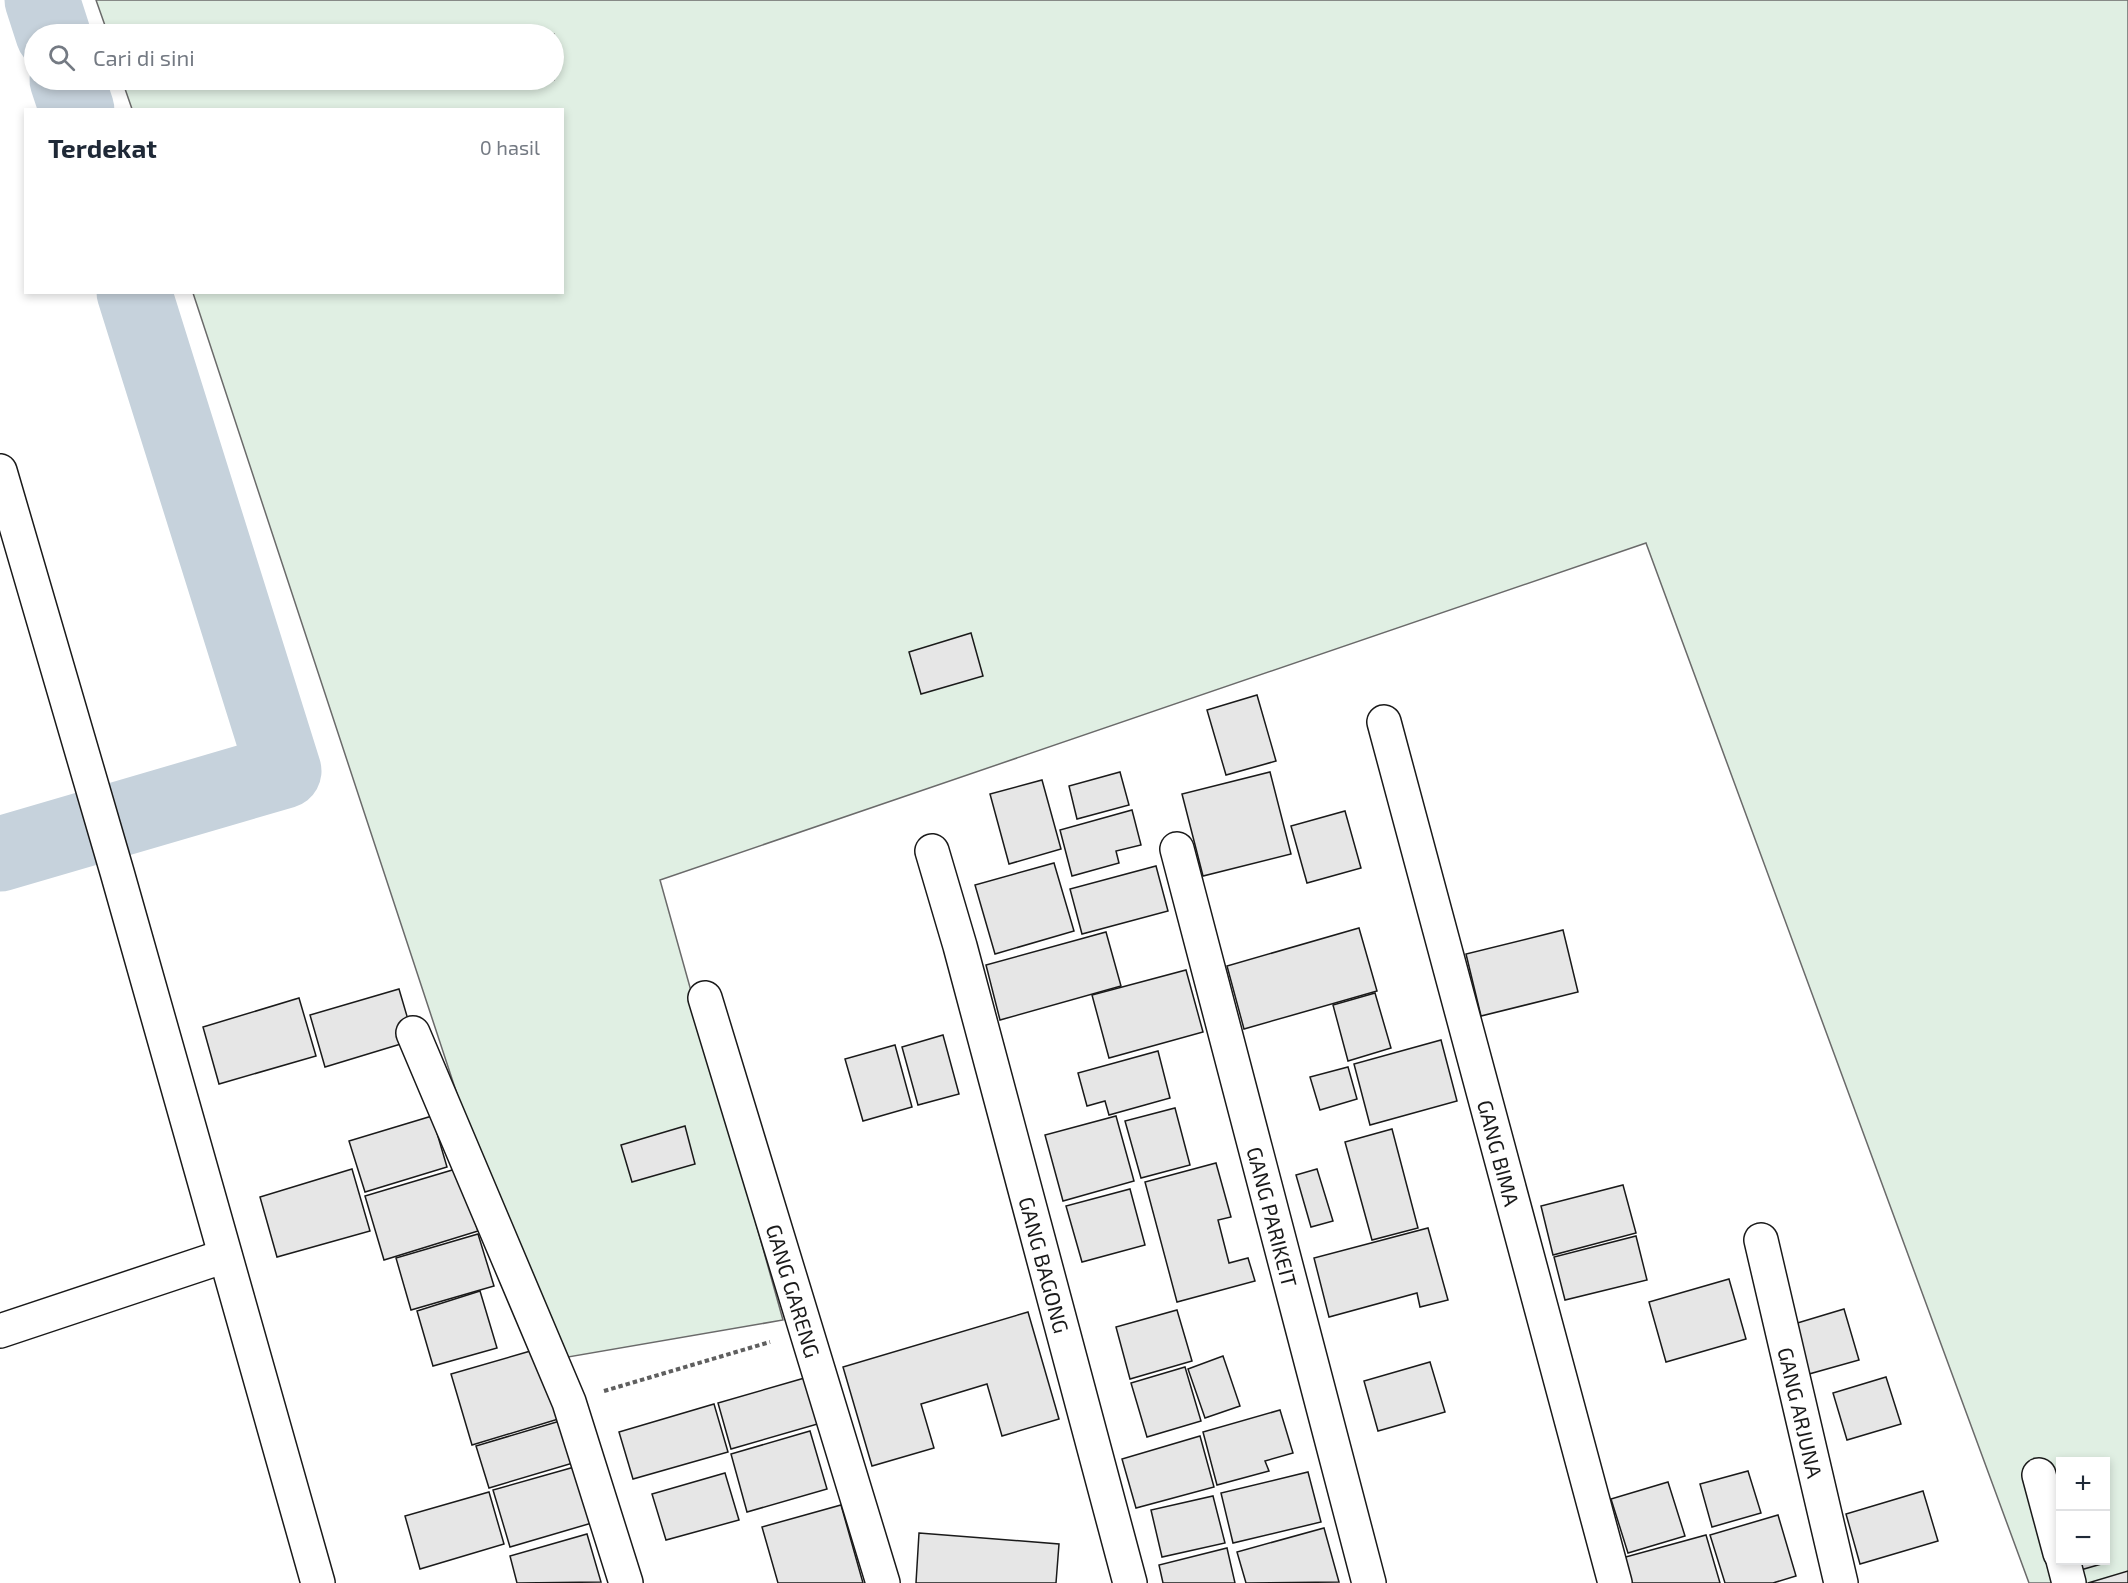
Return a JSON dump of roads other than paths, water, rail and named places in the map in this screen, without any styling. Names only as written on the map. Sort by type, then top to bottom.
[{"type":"street","points":[[0,471],[117,872],[318,1583]]},
{"type":"street","name":"GANG BIMA","points":[[1384,722],[1615,1583]]},
{"type":"street","name":"GANG PARIKEIT","points":[[1177,849],[1369,1583]]},
{"type":"street","name":"GANG BAGONG","points":[[932,851],[960,946],[1130,1583]]},
{"type":"street","name":"GANG GARENG","points":[[705,998],[808,1330],[883,1583]]},
{"type":"street","points":[[413,1033],[569,1402],[626,1583]]},
{"type":"street","name":"GANG ARJUNA","points":[[1761,1240],[1841,1583]]},
{"type":"street","points":[[0,1331],[225,1256]]},
{"type":"street","points":[[2039,1475],[2056,1535]]},
{"type":"street","points":[[2064,1565],[2069,1583]]},
{"type":"waterway","points":[[42,0],[50,24]]},
{"type":"waterway","points":[[70,90],[76,108]]},
{"type":"waterway","points":[[0,854],[284,771],[135,294]]}]
